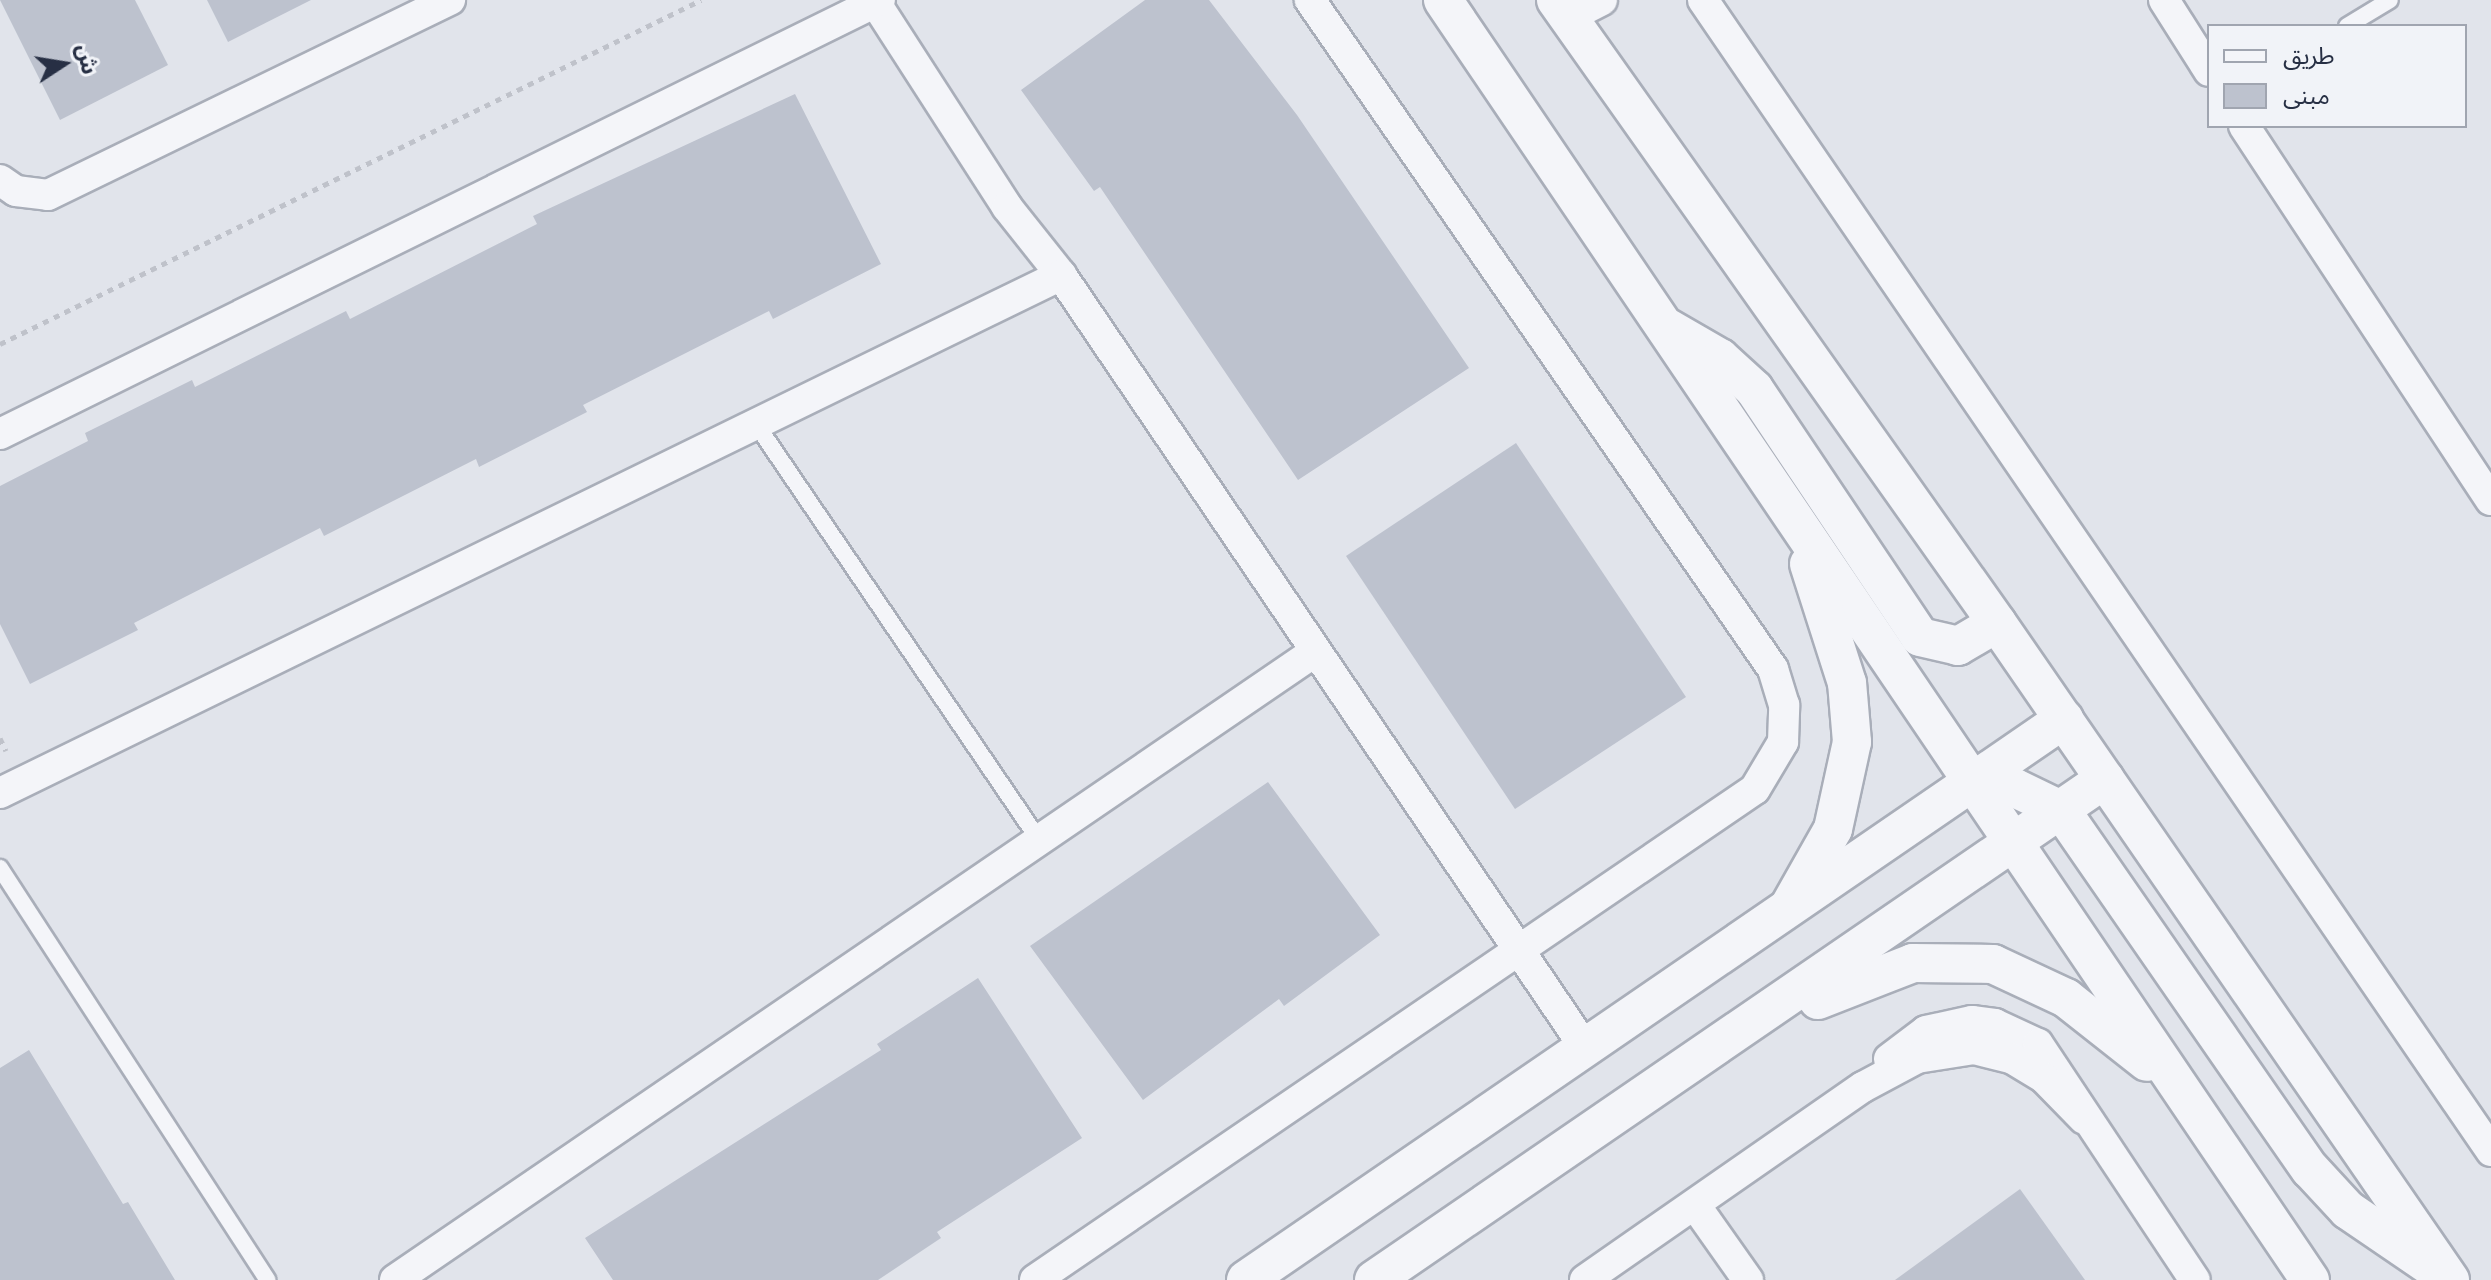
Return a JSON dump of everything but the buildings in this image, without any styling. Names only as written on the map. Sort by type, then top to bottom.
[{"type":"street","points":[[0,180],[16,191],[48,195],[450,0]]},
{"type":"street","points":[[1035,1280],[1755,789],[1783,742],[1780,686],[1310,0]]},
{"type":"street","points":[[1443,0],[1808,545],[2310,1280]]},
{"type":"street","points":[[1602,0],[1562,9],[1997,623],[2450,1279]]},
{"type":"street","points":[[1703,0],[2491,1151]]},
{"type":"street","points":[[2164,0],[2207,68]]},
{"type":"street","points":[[0,434],[877,1],[1007,207],[1061,275],[1586,1049]]},
{"type":"street","points":[[2245,128],[2491,500]]},
{"type":"street","points":[[0,793],[1061,275]]},
{"type":"street","points":[[1662,325],[1720,358],[1754,389],[1920,637],[1958,646],[1997,623]]},
{"type":"street","points":[[1785,914],[1833,829],[1852,742],[1847,683],[1815,594],[1808,545]]},
{"type":"street","points":[[395,1280],[1316,651]]},
{"type":"street","points":[[1246,1280],[1973,786],[2064,719]]},
{"type":"street","points":[[1374,1280],[1725,1043],[2105,779]]},
{"type":"street","points":[[1973,786],[2015,788],[2061,810],[2319,1181],[2368,1226],[2450,1279]]},
{"type":"street","points":[[1725,1043],[1887,970],[1966,960],[2043,984],[2172,1081]]},
{"type":"street","points":[[1585,1280],[1863,1087],[1917,1058],[1974,1049],[2028,1067],[2084,1119],[2195,1280]]},
{"type":"street","points":[[1695,1205],[1748,1280]]},
{"type":"lane","points":[[2350,24],[2390,0]]},
{"type":"lane","points":[[756,424],[1039,840]]},
{"type":"lane","points":[[0,868],[268,1280]]},
{"type":"path","points":[[0,344],[701,0]]}]
